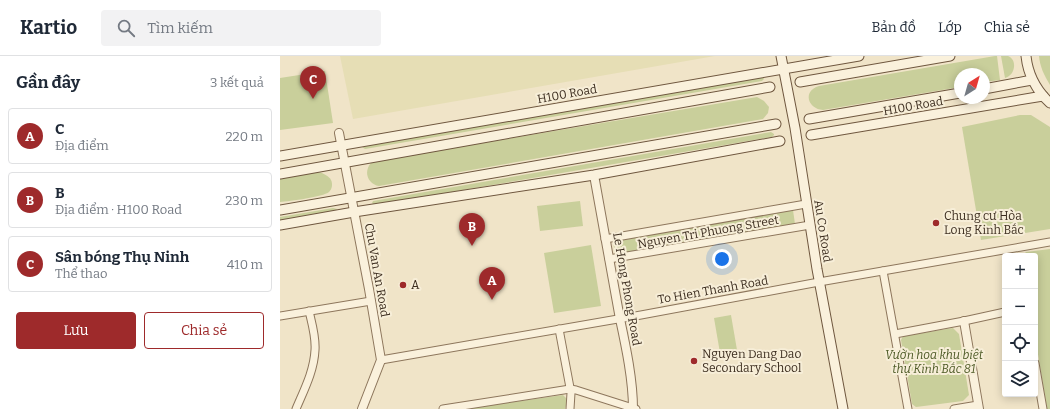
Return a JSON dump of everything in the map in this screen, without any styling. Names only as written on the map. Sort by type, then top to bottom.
[{"type":"main road","name":"Au Co Road","points":[[782,56],[819,282],[843,409]]},
{"type":"main road","name":"H100 Road","points":[[280,156],[859,56]]},
{"type":"main road","points":[[800,82],[950,56]]},
{"type":"main road","points":[[1026,56],[1027,65],[1032,80],[1050,103]]},
{"type":"main road","points":[[990,88],[1032,80]]},
{"type":"main road","points":[[280,174],[770,87]]},
{"type":"main road","name":"H100 Road","points":[[809,119],[954,94]]},
{"type":"main road","name":"H100 Road","points":[[811,135],[1043,96]]},
{"type":"main road","points":[[280,210],[776,124]]},
{"type":"main road","points":[[280,225],[354,212],[594,175],[780,141]]},
{"type":"street","name":"Chu Van An Road","points":[[339,133],[381,360]]},
{"type":"street","name":"Le Hong Phong Road","points":[[594,175],[620,318],[634,409]]},
{"type":"street","name":"Nguyen Tri Phuong Street","points":[[606,239],[806,204]]},
{"type":"street","name":"Nguyen Tri Phuong Street","points":[[609,259],[810,225]]},
{"type":"street","name":"To Hien Thanh Road","points":[[381,360],[1050,242]]},
{"type":"street","points":[[1016,248],[1017,253]]},
{"type":"street","points":[[883,271],[908,409]]},
{"type":"street","points":[[280,316],[371,301]]},
{"type":"street","points":[[296,409],[312,368],[315,351],[309,311]]},
{"type":"street","points":[[894,334],[1002,313]]},
{"type":"street","points":[[954,409],[979,407],[964,321]]},
{"type":"street","points":[[559,329],[570,389],[570,409]]},
{"type":"street","points":[[362,409],[381,360]]},
{"type":"street","points":[[1038,380],[1043,409]]},
{"type":"street","points":[[443,409],[570,389],[634,409]]},
{"type":"shaded area","points":[[340,56],[715,56],[353,119]]},
{"type":"green space","points":[[995,56],[997,56],[1000,80],[990,81],[990,68],[954,68],[954,88],[823,110],[814,107],[809,100],[810,92],[819,86]]},
{"type":"green space","points":[[1001,56],[1008,56],[1014,63],[1013,71],[1005,78]]},
{"type":"green space","points":[[1039,56],[1050,56],[1050,85],[1040,64]]},
{"type":"green space","points":[[325,71],[333,123],[280,130],[280,78]]},
{"type":"green space","points":[[763,76],[764,79],[762,81],[365,149],[362,147],[362,146]]},
{"type":"green space","points":[[757,97],[764,101],[769,107],[768,113],[763,119],[379,186],[372,183],[367,174],[367,170],[371,163]]},
{"type":"green space","points":[[1020,115],[1031,115],[1050,127],[1050,229],[981,240],[962,127]]},
{"type":"green space","points":[[771,132],[774,134],[772,137],[375,205],[372,203],[373,201]]},
{"type":"green space","points":[[318,172],[326,175],[331,180],[332,186],[329,192],[313,197],[280,202],[280,178]]},
{"type":"green space","points":[[580,201],[583,226],[540,231],[537,206]]},
{"type":"green space","points":[[333,208],[337,209],[335,212],[280,222],[280,217]]},
{"type":"green space","points":[[793,210],[795,224],[615,254],[613,241]]},
{"type":"green space","points":[[591,245],[601,306],[554,313],[544,253]]},
{"type":"green space","points":[[1050,249],[1050,409],[1047,409],[1038,354],[1038,253],[1025,253]]},
{"type":"green space","points":[[731,315],[737,350],[720,353],[714,318]]},
{"type":"green space","name":"Vườn hoa khu biệt thự Kinh Bắc 81","points":[[953,328],[959,334],[969,395],[963,401],[916,407],[912,404],[901,340],[903,336]]},
{"type":"green space","points":[[563,395],[568,400],[565,409],[464,409]]},
{"type":"place","name":"Sân bóng Thụ Ninh","points":[[313,99]]},
{"type":"place","name":"Chung cư Hòa Long Kinh Bắc","points":[[936,223]]},
{"type":"place","name":"B","points":[[472,246]]},
{"type":"place","name":"A","points":[[403,285]]},
{"type":"place","name":"C","points":[[492,300]]},
{"type":"place","name":"Nguyen Dang Dao Secondary School","points":[[694,361]]}]
